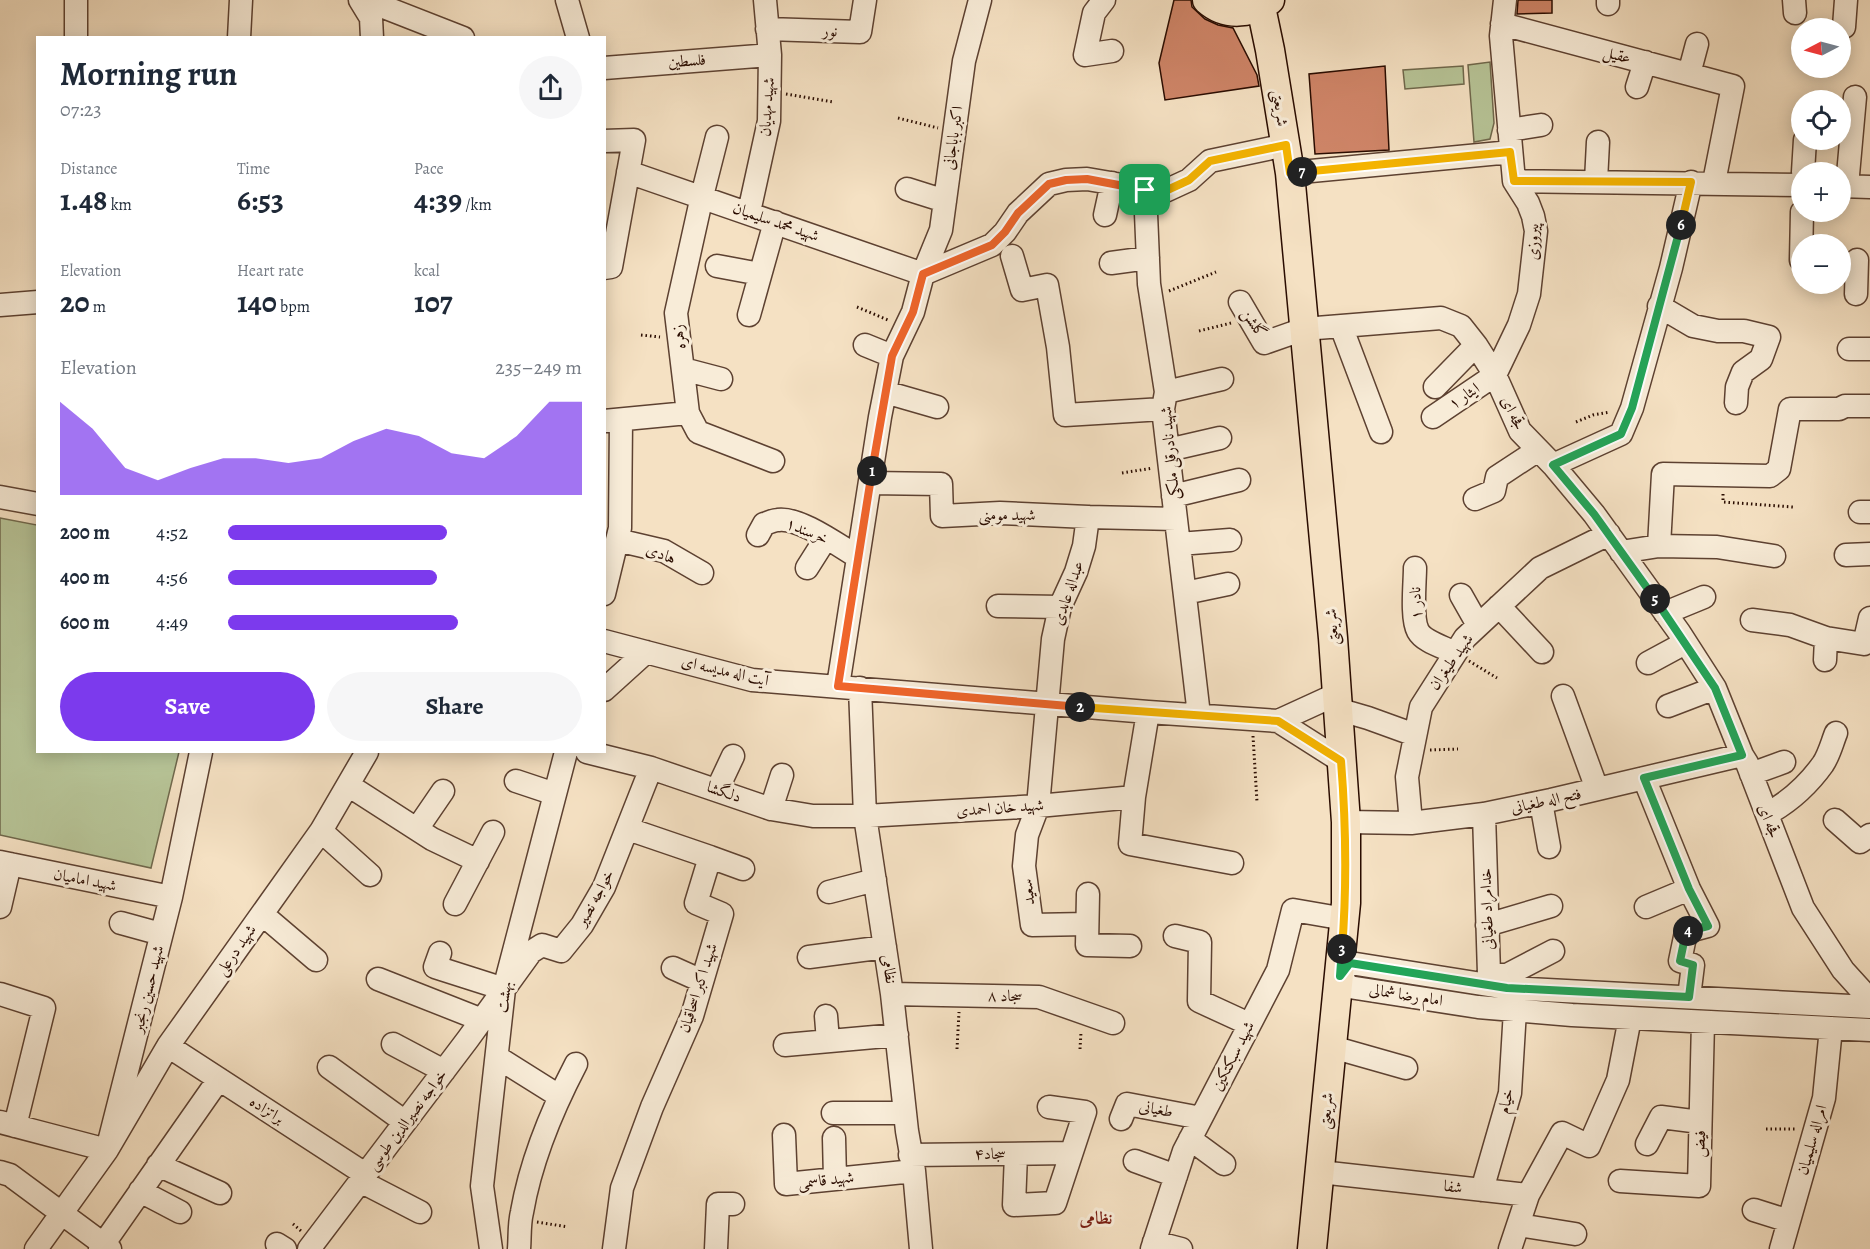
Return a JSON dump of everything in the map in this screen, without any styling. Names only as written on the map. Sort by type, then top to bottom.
[{"type":"main road","points":[[1207,0],[1228,11],[1245,12],[1266,4]]},
{"type":"main road","name":"شریعتی","points":[[1266,4],[1270,50],[1290,173],[1334,638],[1346,822],[1340,976],[1312,1249]]},
{"type":"street","points":[[76,0],[76,36]]},
{"type":"street","points":[[239,36],[241,0]]},
{"type":"street","points":[[360,0],[371,18],[372,36]]},
{"type":"street","points":[[366,0],[458,36]]},
{"type":"street","points":[[567,0],[577,36]]},
{"type":"street","name":"شهید مهدیان","points":[[749,212],[769,121],[770,55],[765,0]]},
{"type":"street","name":"نور","points":[[767,29],[860,32],[865,0]]},
{"type":"street","name":"اکبر باباجانی","points":[[870,483],[892,356],[913,312],[923,274],[941,230],[964,61],[980,0]]},
{"type":"street","points":[[1104,0],[1094,13],[1085,55],[1112,51]]},
{"type":"street","name":"پیروزی","points":[[1496,375],[1519,325],[1529,294],[1536,231],[1531,210],[1514,181],[1501,36],[1504,0]]},
{"type":"street","points":[[1844,18],[1845,0]]},
{"type":"street","name":"عقیل","points":[[1502,24],[1733,86],[1714,182]]},
{"type":"street","points":[[1689,74],[1697,44]]},
{"type":"street","name":"فلسطین","points":[[606,68],[770,55]]},
{"type":"street","points":[[1636,87],[1645,62]]},
{"type":"street","points":[[1847,162],[1855,97]]},
{"type":"street","points":[[1290,173],[1510,141],[1541,125]]},
{"type":"street","name":"زهره","points":[[688,413],[676,313],[717,137]]},
{"type":"street","points":[[606,141],[634,140],[611,267],[606,268]]},
{"type":"street","points":[[1596,181],[1598,142]]},
{"type":"street","points":[[923,274],[992,245],[1005,232],[1018,213],[1049,184],[1087,179],[1163,192],[1189,180],[1210,161],[1286,145]]},
{"type":"street","name":"شهید محمد سلیمیان","points":[[628,172],[923,274]]},
{"type":"street","points":[[1514,181],[1791,185]]},
{"type":"street","points":[[1475,499],[1494,491],[1497,477],[1545,458],[1621,434],[1632,408],[1671,268],[1691,182]]},
{"type":"street","points":[[1105,215],[1112,183]]},
{"type":"street","points":[[1851,186],[1870,187]]},
{"type":"street","points":[[907,189],[945,201]]},
{"type":"street","name":"شهید نادرقلی ملکی","points":[[1145,190],[1151,298],[1199,715]]},
{"type":"street","points":[[749,315],[775,222]]},
{"type":"street","points":[[1012,256],[1022,290],[1047,285],[1058,347],[1065,415],[1164,401],[1222,379]]},
{"type":"street","points":[[1111,263],[1148,258]]},
{"type":"street","points":[[717,266],[760,274]]},
{"type":"street","points":[[0,305],[36,302]]},
{"type":"street","points":[[1659,306],[1692,326],[1718,331],[1744,331],[1768,337],[1761,359],[1743,372],[1737,387],[1736,403]]},
{"type":"street","name":"گلشن","points":[[1245,310],[1264,343],[1304,329]]},
{"type":"street","name":"قجه ای","points":[[1304,329],[1441,318],[1461,326],[1496,375],[1520,431],[1615,543],[1715,688],[1803,908],[1843,969],[1870,1000]]},
{"type":"street","points":[[1341,326],[1381,432]]},
{"type":"street","points":[[865,345],[892,356]]},
{"type":"street","points":[[1435,387],[1476,345]]},
{"type":"street","points":[[683,369],[721,379]]},
{"type":"street","name":"ایثار ۱","points":[[1433,417],[1496,375]]},
{"type":"street","points":[[885,392],[937,407]]},
{"type":"street","points":[[1659,546],[1663,474],[1770,476],[1779,469],[1790,409],[1839,410],[1845,406],[1870,406]]},
{"type":"street","points":[[606,581],[614,531],[613,420],[688,413],[698,432],[773,462]]},
{"type":"street","points":[[1169,458],[1220,438]]},
{"type":"street","points":[[1173,496],[1239,480]]},
{"type":"street","name":"شهید مومنی","points":[[870,483],[941,484],[942,516],[1000,513],[1176,519]]},
{"type":"street","name":"نظامی","points":[[870,483],[858,557],[849,687],[865,816],[892,994],[923,1248]]},
{"type":"street","points":[[0,497],[36,504]]},
{"type":"street","name":"عبداله عابدی","points":[[1038,806],[1053,639],[1060,607],[1076,573],[1084,546],[1088,517]]},
{"type":"street","name":"خرسند۱","points":[[758,535],[764,524],[779,519],[794,523],[826,538],[858,557]]},
{"type":"street","name":"هادی","points":[[614,531],[664,551],[702,573]]},
{"type":"street","points":[[807,568],[826,538]]},
{"type":"street","points":[[1179,544],[1230,540]]},
{"type":"street","name":"شهید طیغران","points":[[1411,823],[1407,777],[1421,706],[1464,638],[1540,568],[1615,543],[1716,547],[1774,556]]},
{"type":"street","points":[[1846,555],[1870,554]]},
{"type":"street","name":"نادر ۱","points":[[1414,568],[1415,621],[1418,631],[1425,638],[1455,653]]},
{"type":"street","points":[[1185,593],[1228,584]]},
{"type":"street","points":[[1461,595],[1478,625]]},
{"type":"street","points":[[1665,613],[1704,597]]},
{"type":"street","points":[[998,606],[1060,607]]},
{"type":"street","points":[[1499,606],[1542,652]]},
{"type":"street","points":[[1752,620],[1790,625],[1826,638],[1864,644],[1870,618]]},
{"type":"street","points":[[1825,660],[1826,638]]},
{"type":"street","name":"آیت اله مدیسه ای","points":[[606,642],[752,680],[1278,721]]},
{"type":"street","points":[[1648,663],[1685,643]]},
{"type":"street","points":[[606,688],[646,652]]},
{"type":"street","points":[[1668,706],[1715,688]]},
{"type":"street","points":[[1563,696],[1597,789]]},
{"type":"street","points":[[1278,721],[1337,702],[1414,743]]},
{"type":"street","points":[[1148,712],[1134,797],[1130,844],[1232,863]]},
{"type":"street","points":[[1278,721],[1341,761]]},
{"type":"street","points":[[1767,814],[1786,804],[1824,762],[1836,733]]},
{"type":"street","name":"شهید حسین رنجبر","points":[[36,1249],[107,1150],[171,897],[201,753]]},
{"type":"street","name":"شهید درعلی","points":[[107,1150],[168,1046],[321,831],[366,753]]},
{"type":"street","name":"بهشت","points":[[491,1249],[482,1186],[504,989],[566,753]]},
{"type":"street","name":"دلگشا","points":[[591,753],[651,768],[771,809],[813,816],[865,816]]},
{"type":"street","points":[[717,790],[733,756]]},
{"type":"street","name":"فتح اله طغیانی","points":[[1346,822],[1411,823],[1484,814],[1644,778],[1784,762]]},
{"type":"street","name":"خواجه نصیر","points":[[504,989],[531,952],[542,945],[561,951],[582,925],[604,887],[651,768]]},
{"type":"street","points":[[771,809],[782,776]]},
{"type":"street","points":[[1644,778],[1689,889],[1708,926],[1686,932],[1680,961],[1693,965],[1689,997]]},
{"type":"street","points":[[516,781],[555,794]]},
{"type":"street","points":[[348,785],[432,839],[478,861]]},
{"type":"street","points":[[417,829],[443,791]]},
{"type":"street","name":"شهید خان احمدی","points":[[865,816],[1038,806],[1134,797]]},
{"type":"street","points":[[1541,802],[1550,847]]},
{"type":"street","name":"سعید","points":[[1038,806],[1027,835],[1024,866],[1032,925],[1087,924]]},
{"type":"street","name":"خدامراد طغیانی","points":[[1484,814],[1489,974],[1507,982]]},
{"type":"street","points":[[1835,820],[1860,842],[1870,835]]},
{"type":"street","points":[[628,829],[743,869]]},
{"type":"street","points":[[321,831],[370,875]]},
{"type":"street","points":[[455,904],[493,832]]},
{"type":"street","name":"شهید اکبر اسحاقیان","points":[[614,1249],[622,1188],[652,1107],[692,1016],[722,914],[696,903],[710,857]]},
{"type":"street","points":[[0,907],[5,863]]},
{"type":"street","name":"شهید امامیان","points":[[5,863],[171,897]]},
{"type":"street","points":[[829,892],[875,880]]},
{"type":"street","points":[[1646,906],[1689,889]]},
{"type":"street","points":[[1088,894],[1087,945],[1130,946]]},
{"type":"street","points":[[1488,925],[1551,906]]},
{"type":"street","name":"شهید سبکتکین","points":[[1153,1245],[1190,1139],[1278,970],[1293,910],[1344,919]]},
{"type":"street","points":[[262,914],[316,960]]},
{"type":"street","points":[[121,923],[161,934]]},
{"type":"street","points":[[1175,936],[1200,942],[1199,1001],[1249,1024]]},
{"type":"street","points":[[809,957],[885,947]]},
{"type":"street","points":[[1507,982],[1553,951]]},
{"type":"street","points":[[440,953],[435,967],[504,989]]},
{"type":"street","name":"امام رضا شمالی","points":[[1870,1007],[1689,997],[1507,982],[1350,963],[1340,976],[1349,987],[1478,1007],[1630,1018],[1870,1030]]},
{"type":"street","points":[[673,968],[702,981]]},
{"type":"street","points":[[378,979],[482,1020]]},
{"type":"street","name":"خواجه نصیرالدین طوسی","points":[[309,1249],[504,989]]},
{"type":"street","points":[[0,994],[44,1008],[7,1124],[107,1150]]},
{"type":"street","name":"سجاد ۸","points":[[892,994],[1039,997],[1113,1023]]},
{"type":"street","name":"خیام","points":[[1482,1190],[1510,1093],[1515,1010]]},
{"type":"street","points":[[826,1016],[828,1041]]},
{"type":"street","points":[[1510,1249],[1528,1194],[1562,1133],[1589,1146],[1618,1080],[1630,1018]]},
{"type":"street","name":"فیض","points":[[1620,1180],[1665,1193],[1699,1186],[1703,1022]]},
{"type":"street","name":"امراله سلیمیان","points":[[1781,1249],[1824,1098],[1831,1028]]},
{"type":"street","points":[[784,1045],[897,1035]]},
{"type":"street","points":[[393,1044],[444,1071]]},
{"type":"street","name":"براتزاده","points":[[168,1046],[219,1079],[274,1104],[363,1178],[420,1212]]},
{"type":"street","points":[[1332,1047],[1406,1068]]},
{"type":"street","points":[[497,1057],[559,1096]]},
{"type":"street","points":[[519,1249],[521,1219],[531,1169],[559,1096],[576,1064]]},
{"type":"street","points":[[329,1067],[405,1122]]},
{"type":"street","points":[[3,1179],[62,1212],[104,1247],[140,1191],[219,1079]]},
{"type":"street","name":"طغیانی","points":[[1121,1119],[1127,1104],[1201,1118]]},
{"type":"street","points":[[1016,1154],[1014,1205],[1055,1203],[1085,1112],[1048,1107]]},
{"type":"street","points":[[832,1113],[905,1113]]},
{"type":"street","points":[[1647,1144],[1661,1117],[1700,1122]]},
{"type":"street","name":"شهید قاسمی","points":[[784,1135],[786,1184],[827,1185],[912,1163]]},
{"type":"street","points":[[827,1185],[834,1138]]},
{"type":"street","points":[[1190,1139],[1224,1164]]},
{"type":"street","name":"سجاد۴","points":[[912,1163],[1016,1154],[1070,1153]]},
{"type":"street","points":[[1135,1161],[1176,1176]]},
{"type":"street","points":[[158,1165],[220,1193]]},
{"type":"street","name":"شفا","points":[[1320,1172],[1528,1194]]},
{"type":"street","points":[[140,1191],[180,1212]]},
{"type":"street","points":[[716,1249],[718,1204],[733,1204]]},
{"type":"street","points":[[1754,1210],[1789,1221]]},
{"type":"street","points":[[1518,1224],[1575,1234]]},
{"type":"street","points":[[1153,1245],[1180,1249]]},
{"type":"path","points":[[770,92],[833,102]]},
{"type":"path","points":[[898,118],[954,132]]},
{"type":"path","points":[[1151,298],[1216,272]]},
{"type":"path","points":[[856,307],[906,327]]},
{"type":"path","points":[[1199,331],[1245,310]]},
{"type":"path","points":[[1576,422],[1593,415],[1632,408]]},
{"type":"path","points":[[1122,473],[1169,458]]},
{"type":"path","points":[[1724,475],[1723,502],[1793,507]]},
{"type":"path","points":[[1455,653],[1497,678]]},
{"type":"path","points":[[1252,719],[1257,802]]},
{"type":"path","points":[[1414,743],[1458,749]]},
{"type":"path","points":[[957,1049],[960,996]]},
{"type":"path","points":[[1766,1129],[1815,1128]]},
{"type":"path","points":[[521,1219],[568,1227]]},
{"type":"green space","points":[[1490,62],[1494,123],[1490,139],[1474,142],[1468,65]]},
{"type":"green space","points":[[1463,66],[1464,84],[1405,89],[1403,70]]},
{"type":"green space","points":[[0,518],[36,525],[36,753],[179,753],[151,868],[0,835]]},
{"type":"building","points":[[1174,0],[1191,0],[1192,7],[1205,19],[1233,28],[1257,75],[1259,86],[1165,100],[1159,63]]},
{"type":"building","points":[[1518,0],[1552,0],[1552,13],[1517,14]]},
{"type":"building","points":[[1385,66],[1389,150],[1315,154],[1309,74]]},
{"type":"district","name":"نظامی","points":[[1096,1218]]},
{"type":"route","points":[[1286,145],[1290,173],[1510,152],[1514,181],[1691,182],[1671,268],[1632,408],[1621,434],[1553,465],[1594,514],[1679,632],[1715,688],[1742,755],[1644,778],[1689,889],[1708,926],[1686,932],[1680,961],[1693,965],[1689,997],[1507,988],[1350,963],[1340,976],[1346,903],[1346,822],[1341,761],[1278,721],[838,686],[880,417],[892,356],[913,312],[923,274],[992,245],[1005,232],[1018,213],[1049,184],[1087,179],[1145,190],[1163,192],[1177,186],[1204,169],[1210,161],[1286,145]]}]
